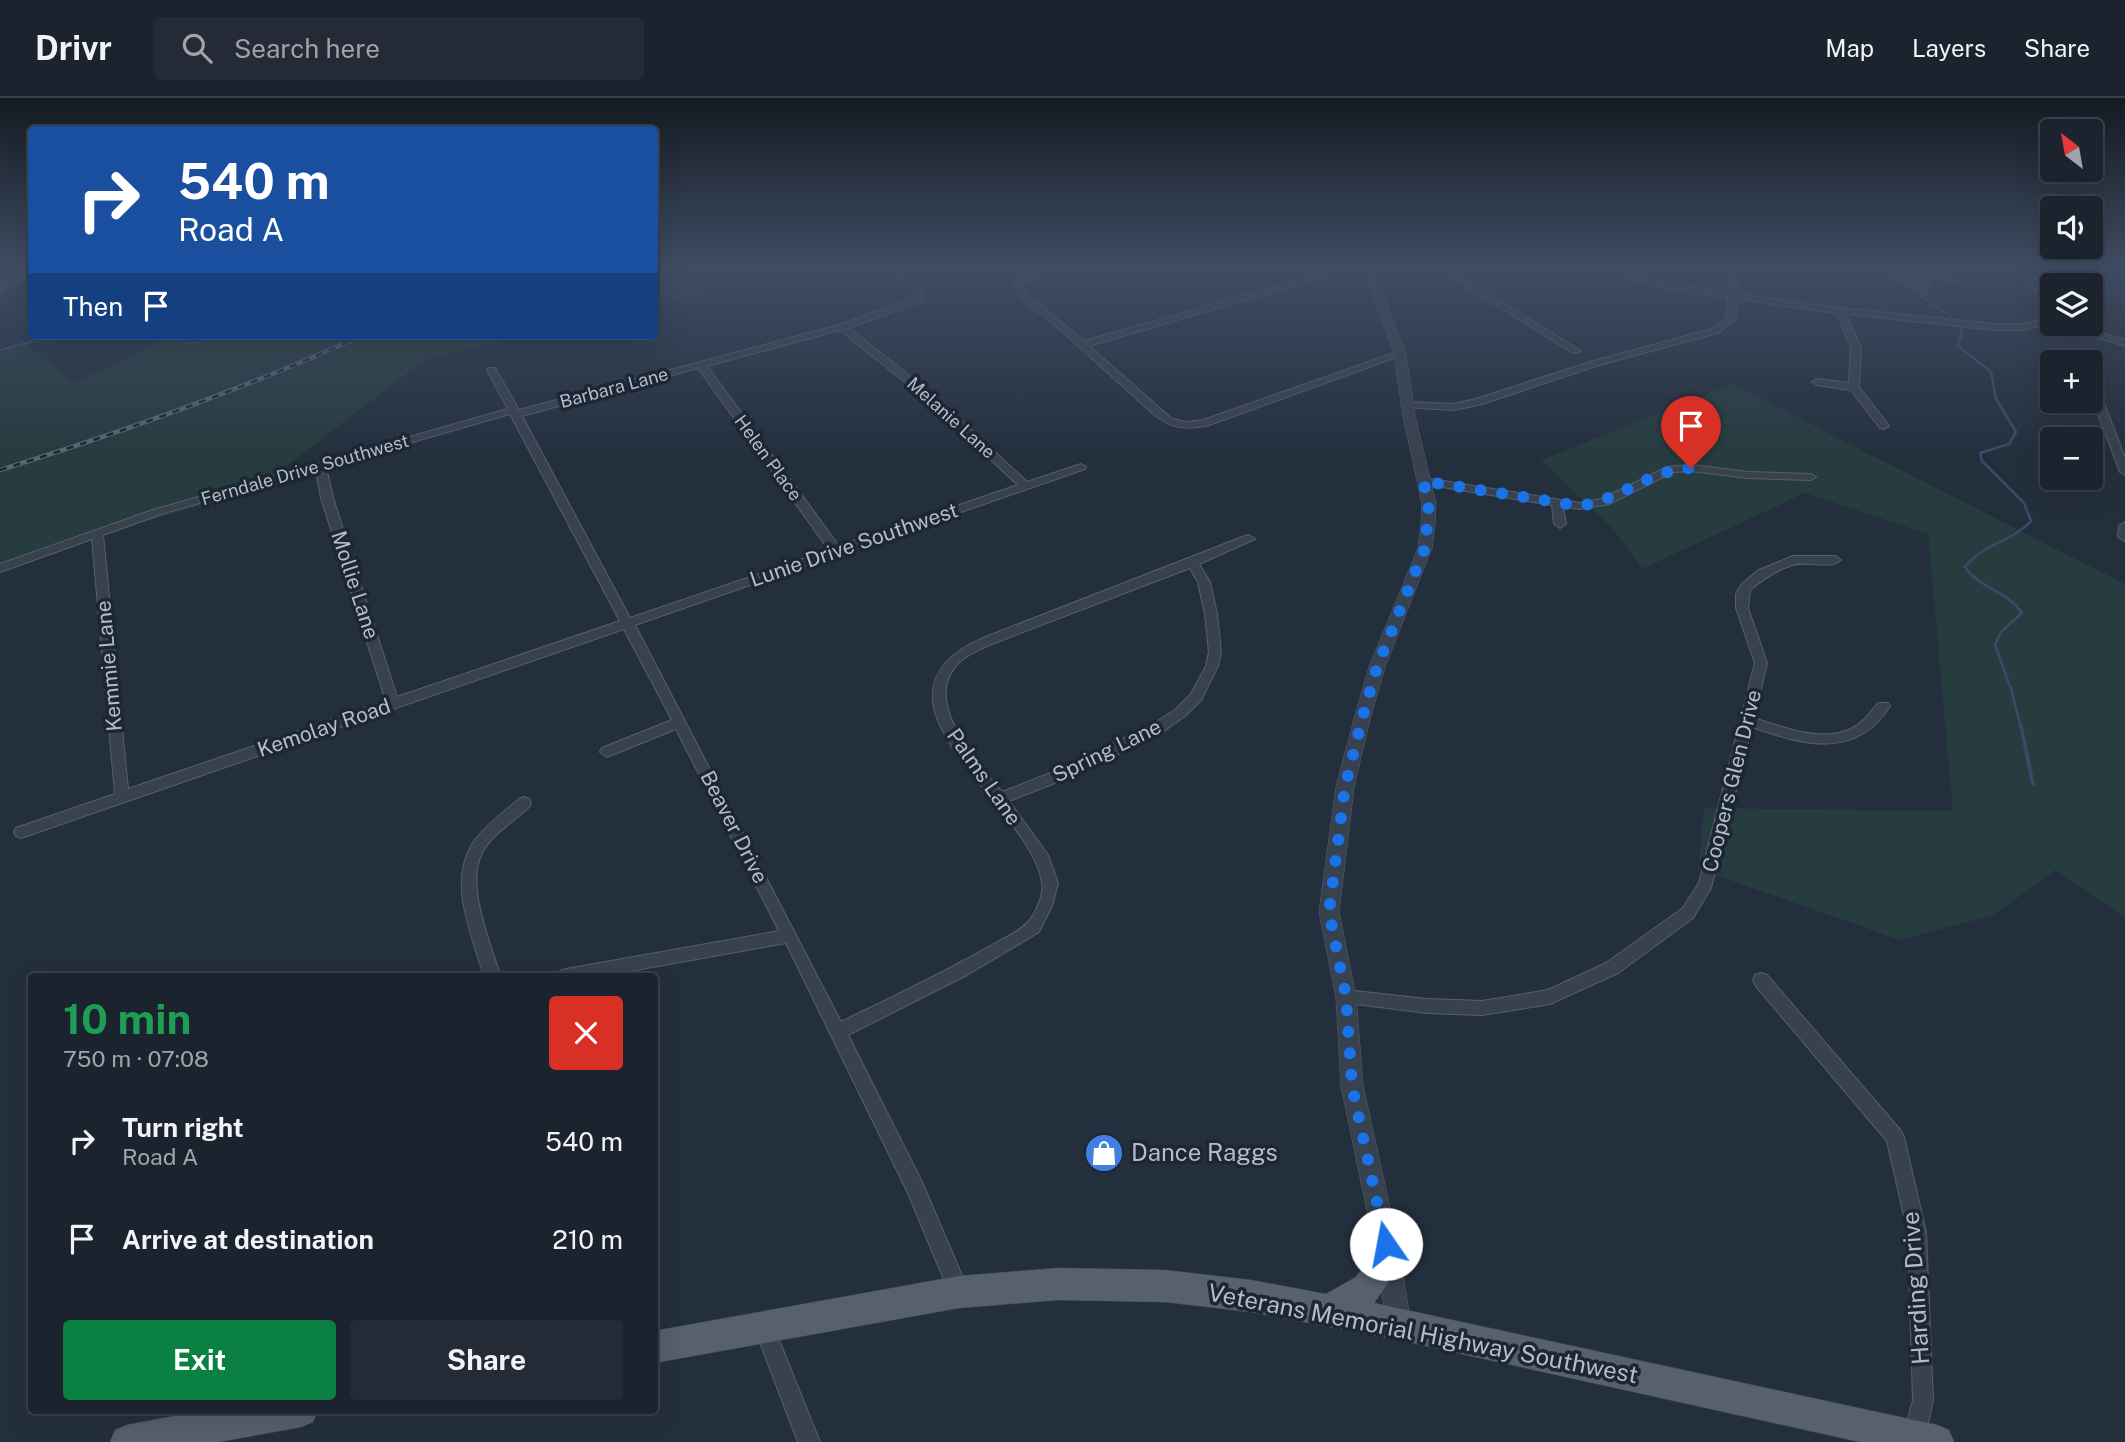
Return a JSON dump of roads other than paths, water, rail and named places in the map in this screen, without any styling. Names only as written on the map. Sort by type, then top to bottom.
[{"type":"main road","points":[[1326,1310],[1363,1295],[1378,1275],[1386,1244]]},
{"type":"main road","name":"Veterans Memorial Highway Southwest","points":[[658,1346],[959,1292],[1045,1284],[1114,1283],[1207,1289],[1399,1325],[1922,1440]]},
{"type":"main road","points":[[127,1442],[279,1414]]},
{"type":"street","name":"Barbara Lane","points":[[515,412],[836,329]]},
{"type":"street","name":"Melanie Lane","points":[[844,329],[930,397],[1025,486]]},
{"type":"street","points":[[1063,329],[1168,421],[1187,427],[1400,354]]},
{"type":"street","points":[[1082,345],[1139,329]]},
{"type":"street","points":[[1391,329],[1400,354],[1406,398],[1429,503],[1425,548],[1377,667],[1345,787],[1329,912],[1346,997],[1352,1086],[1386,1244],[1399,1325]]},
{"type":"street","points":[[1540,329],[1576,351]]},
{"type":"street","points":[[1406,398],[1454,407],[1502,397],[1596,363],[1718,329]]},
{"type":"street","points":[[1848,329],[1856,348],[1854,387],[1884,426]]},
{"type":"street","points":[[2101,336],[2125,343]]},
{"type":"street","name":"Helen Place","points":[[701,365],[836,551]]},
{"type":"street","name":"Beaver Drive","points":[[492,370],[680,722],[790,936],[937,1231],[959,1292]]},
{"type":"street","points":[[1817,382],[1854,387]]},
{"type":"street","points":[[1406,398],[1462,404]]},
{"type":"street","name":"Ferndale Drive Southwest","points":[[0,568],[157,512],[515,412]]},
{"type":"street","points":[[2103,413],[2125,472]]},
{"type":"street","name":"Mollie Lane","points":[[320,465],[327,498],[393,704]]},
{"type":"street","name":"Lunie Drive Southwest","points":[[627,624],[1081,467]]},
{"type":"street","points":[[1423,481],[1580,506],[1605,502],[1671,469],[1811,477]]},
{"type":"street","points":[[1557,503],[1560,524]]},
{"type":"street","points":[[2124,537],[2125,526]]},
{"type":"street","name":"Kemmie Lane","points":[[97,533],[122,799]]},
{"type":"street","points":[[1193,564],[1250,539]]},
{"type":"street","name":"Coopers Glen Drive","points":[[1346,997],[1427,1006],[1482,1008],[1550,997],[1612,968],[1688,913],[1706,884],[1761,663],[1742,608],[1742,594],[1761,574],[1793,560],[1835,560]]},
{"type":"street","name":"Palms Lane","points":[[837,1032],[976,963],[1032,929],[1046,904],[1050,884],[1045,865],[964,755],[940,716],[936,692],[940,675],[968,651],[988,642],[1081,604],[1193,564]]},
{"type":"street","name":"Spring Lane","points":[[998,799],[1068,772],[1156,729],[1180,713],[1196,697],[1212,666],[1214,652],[1211,614],[1204,582],[1193,564]]},
{"type":"street","name":"Kemolay Road","points":[[21,832],[627,624]]},
{"type":"street","points":[[1748,721],[1800,737],[1836,739],[1853,734],[1878,715],[1883,706]]},
{"type":"street","points":[[607,752],[680,722]]},
{"type":"street","points":[[491,973],[471,898],[470,865],[474,853],[485,839],[524,803]]},
{"type":"street","points":[[583,973],[790,936]]},
{"type":"street","name":"Harding Drive","points":[[1761,980],[1895,1137],[1917,1233],[1922,1440]]},
{"type":"street","points":[[764,1327],[809,1442]]},
{"type":"waterway","points":[[1960,329],[1962,334],[1957,345],[1991,372],[1996,399],[2016,432],[2009,444],[1980,453],[1982,461],[2024,503],[2031,521],[2015,534],[1980,553],[1965,567],[2022,613],[2001,632],[1995,645],[2011,689],[2021,728]]},
{"type":"waterway","points":[[0,350],[37,340]]},
{"type":"waterway","points":[[174,340],[192,343],[209,340]]},
{"type":"waterway","points":[[2021,726],[2033,784]]},
{"type":"railway","points":[[0,470],[183,409],[352,340]]},
{"type":"place","name":"Dance Raggs","points":[[1104,1153]]}]
